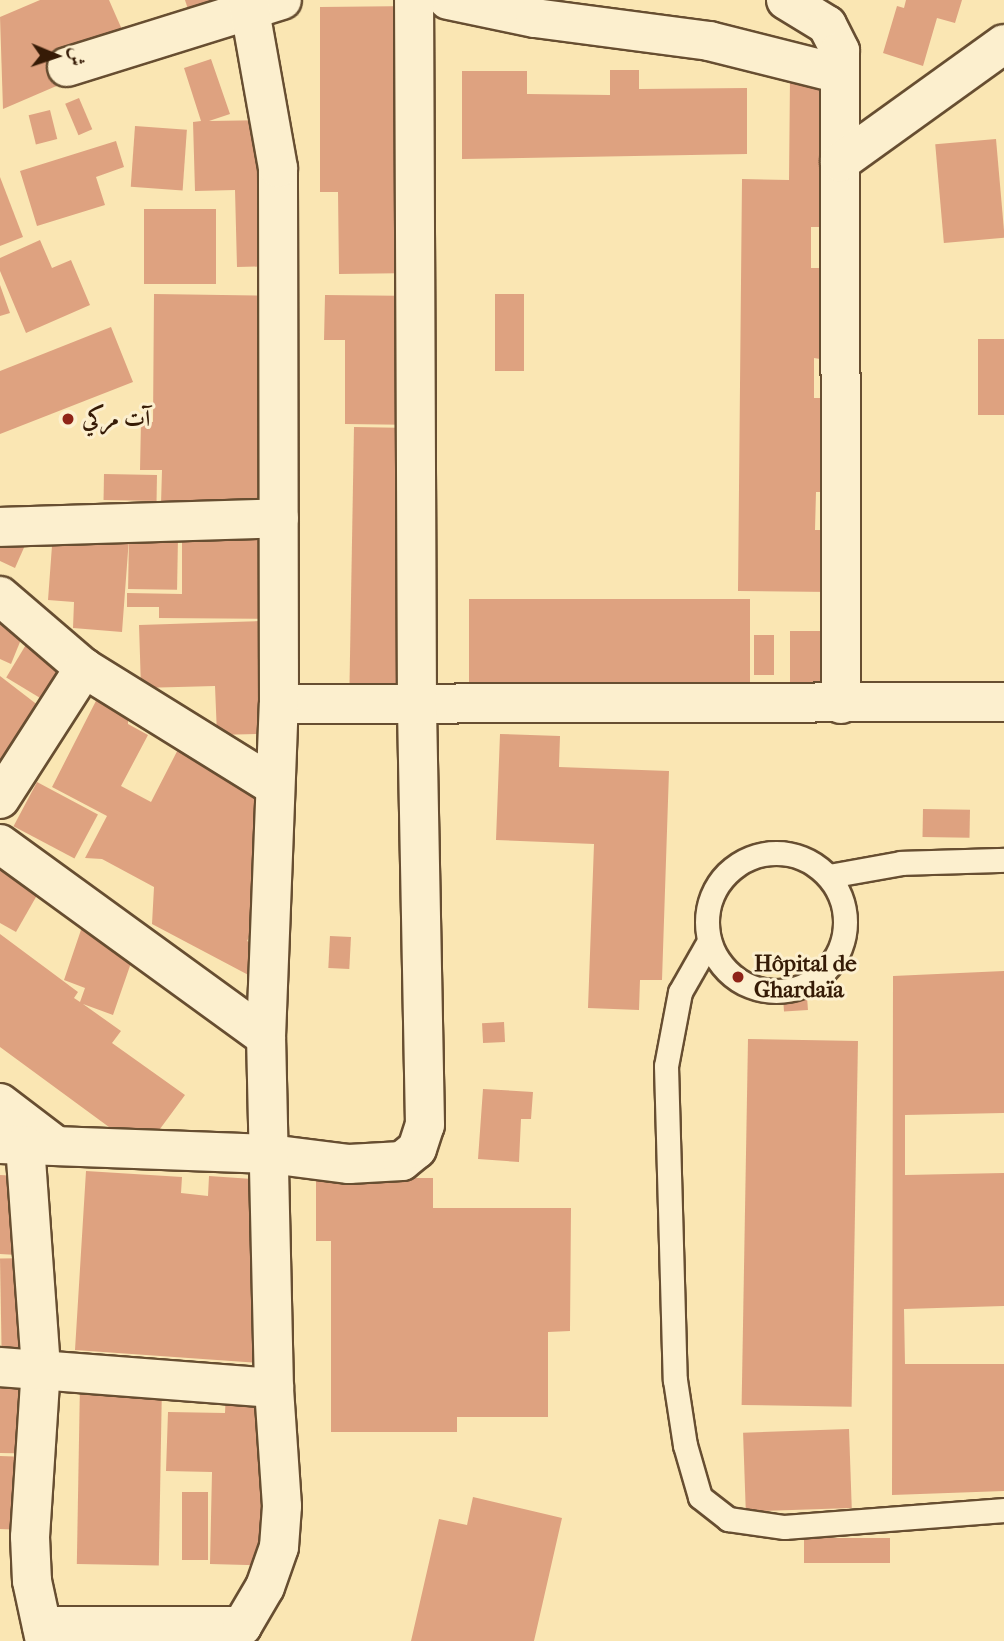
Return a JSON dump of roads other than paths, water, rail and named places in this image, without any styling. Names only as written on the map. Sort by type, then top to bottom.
[{"type":"street","points":[[26,1145],[270,1154],[385,1164],[412,1154],[421,1137],[425,1125],[417,707],[414,0]]},
{"type":"street","points":[[448,0],[535,18],[709,41],[839,75]]},
{"type":"street","points":[[786,0],[827,25],[836,37],[839,75],[841,704]]},
{"type":"street","points":[[0,1102],[26,1145],[41,1367],[15,1538],[32,1581],[43,1633],[228,1633],[265,1587],[279,1547],[282,1506],[274,1388],[266,1037],[273,785],[279,704],[278,168],[261,3],[67,67]]},
{"type":"street","points":[[841,162],[1004,44]]},
{"type":"street","points":[[0,527],[279,518]]},
{"type":"street","points":[[0,596],[84,668],[273,785]]},
{"type":"street","points":[[0,799],[84,668]]},
{"type":"street","points":[[279,704],[417,707],[1004,702]]},
{"type":"street","points":[[0,844],[266,1037]]},
{"type":"street","points":[[0,1367],[41,1367],[274,1388]]},
{"type":"lane","points":[[790,853],[829,876],[846,912],[839,955],[827,971],[799,989],[772,993],[741,984],[725,970],[708,943],[706,925],[711,897],[727,872],[747,858],[790,853]]},
{"type":"lane","points":[[829,876],[901,863],[1004,860]]},
{"type":"lane","points":[[708,943],[680,992],[666,1066],[675,1380],[685,1445],[700,1497],[728,1519],[784,1527],[1004,1510]]},
{"type":"place","name":"آت مركي","points":[[68,419]]},
{"type":"place","name":"Hôpital de Ghardaïa","points":[[738,977]]}]
